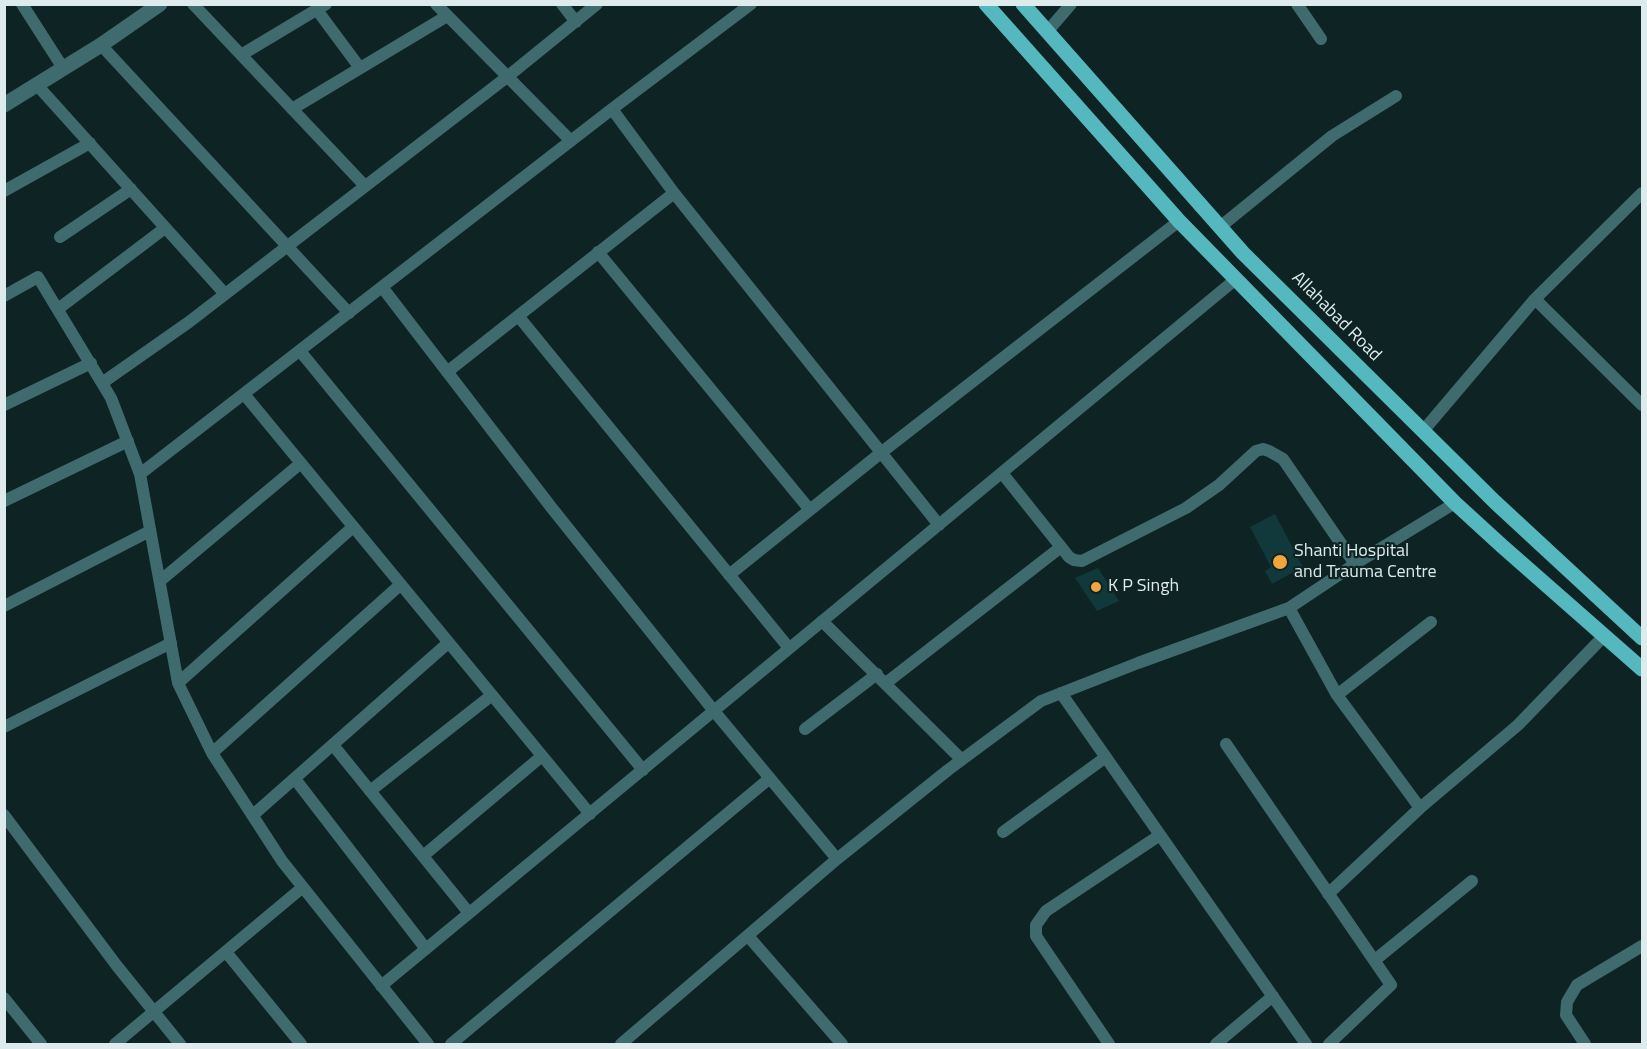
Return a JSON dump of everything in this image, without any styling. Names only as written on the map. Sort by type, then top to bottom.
[{"type":"main road","points":[[986,4],[1179,222],[1455,503],[1642,669]]},
{"type":"main road","name":"Allahabad Road","points":[[1023,4],[1243,253],[1495,502],[1642,638]]},
{"type":"street","points":[[21,4],[63,68]]},
{"type":"street","points":[[193,4],[365,186]]},
{"type":"street","points":[[436,4],[571,141]]},
{"type":"street","points":[[562,4],[576,22]]},
{"type":"street","points":[[102,383],[189,322],[597,4]]},
{"type":"street","points":[[140,474],[751,4]]},
{"type":"street","points":[[1047,32],[1071,4]]},
{"type":"street","points":[[1297,4],[1321,39]]},
{"type":"street","points":[[6,100],[37,85],[159,5]]},
{"type":"street","points":[[241,55],[322,7],[360,68]]},
{"type":"street","points":[[292,109],[447,16]]},
{"type":"street","points":[[101,45],[349,313]]},
{"type":"street","points":[[37,85],[225,294]]},
{"type":"street","points":[[1220,227],[1332,136],[1396,96]]},
{"type":"street","points":[[612,109],[674,193],[939,525]]},
{"type":"street","points":[[4,191],[90,143]]},
{"type":"street","points":[[60,237],[130,189]]},
{"type":"street","points":[[447,372],[674,193]]},
{"type":"street","points":[[1424,431],[1535,299],[1642,193]]},
{"type":"street","points":[[729,575],[882,452],[1179,222]]},
{"type":"street","points":[[58,309],[165,228]]},
{"type":"street","points":[[598,252],[810,510]]},
{"type":"street","points":[[4,296],[38,278],[111,398],[140,474],[178,683],[212,753],[282,861],[428,1044]]},
{"type":"street","points":[[381,986],[1236,279]]},
{"type":"street","points":[[382,287],[551,507],[714,711],[837,859]]},
{"type":"street","points":[[1535,299],[1642,405]]},
{"type":"street","points":[[519,316],[789,648]]},
{"type":"street","points":[[300,351],[643,770]]},
{"type":"street","points":[[4,405],[91,363]]},
{"type":"street","points":[[244,394],[590,814]]},
{"type":"street","points":[[4,501],[128,441]]},
{"type":"street","points":[[1002,474],[1069,557],[1082,561],[1186,508],[1219,485],[1256,451],[1263,449],[1284,459],[1355,564]]},
{"type":"street","points":[[160,581],[301,463]]},
{"type":"street","points":[[621,1044],[837,859],[962,759],[1041,701],[1289,608],[1355,564],[1455,503]]},
{"type":"street","points":[[178,683],[353,527]]},
{"type":"street","points":[[4,606],[150,531]]},
{"type":"street","points":[[805,729],[881,679],[1061,547]]},
{"type":"street","points":[[212,753],[400,585]]},
{"type":"street","points":[[1289,608],[1337,695],[1420,808]]},
{"type":"street","points":[[822,621],[962,759]]},
{"type":"street","points":[[1337,695],[1431,622]]},
{"type":"street","points":[[1328,894],[1420,808],[1518,725],[1604,636]]},
{"type":"street","points":[[253,815],[448,643]]},
{"type":"street","points":[[4,728],[171,644]]},
{"type":"street","points":[[1061,693],[1306,1044]]},
{"type":"street","points":[[370,791],[492,695]]},
{"type":"street","points":[[1227,744],[1391,985],[1329,1044]]},
{"type":"street","points":[[333,746],[469,913]]},
{"type":"street","points":[[423,856],[542,756]]},
{"type":"street","points":[[1003,832],[1106,758]]},
{"type":"street","points":[[295,778],[426,949]]},
{"type":"street","points":[[451,1044],[770,778]]},
{"type":"street","points":[[4,815],[117,966],[180,1044]]},
{"type":"street","points":[[1108,1044],[1036,936],[1036,925],[1046,911],[1160,835]]},
{"type":"street","points":[[1375,960],[1472,881]]},
{"type":"street","points":[[115,1044],[303,887]]},
{"type":"street","points":[[748,936],[842,1044]]},
{"type":"street","points":[[1585,1044],[1566,1016],[1567,1002],[1577,985],[1642,946]]},
{"type":"street","points":[[226,952],[301,1044]]},
{"type":"street","points":[[1216,1044],[1273,996]]},
{"type":"street","points":[[4,998],[41,1044]]},
{"type":"building","points":[[1275,514],[1303,567],[1272,584],[1265,571],[1271,567],[1250,527]]},
{"type":"building","name":"K P Singh","points":[[1098,568],[1119,601],[1097,611],[1075,578]]},
{"type":"place","name":"Shanti Hospital and Trauma Centre","points":[[1280,562]]},
{"type":"place","name":"K P Singh","points":[[1096,587]]}]
